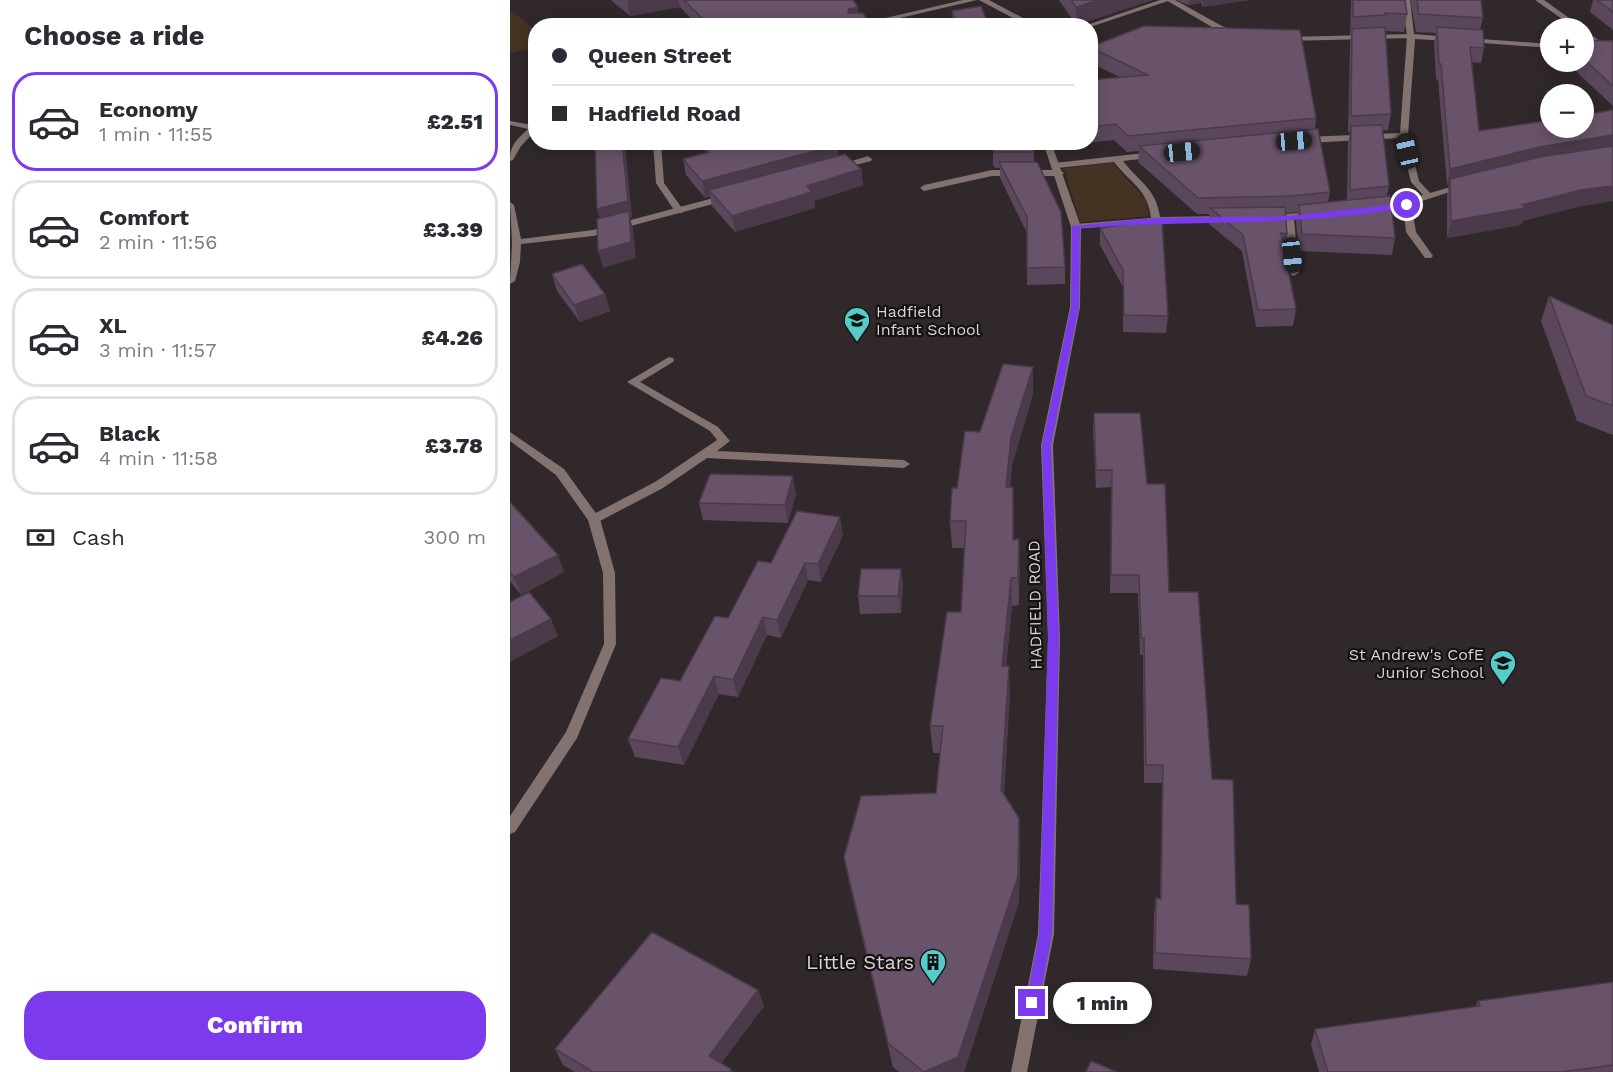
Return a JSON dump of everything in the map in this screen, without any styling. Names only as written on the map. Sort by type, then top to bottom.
[{"type":"street","points":[[891,18],[973,0]]},
{"type":"street","points":[[983,0],[1019,18]]},
{"type":"street","points":[[1098,22],[1168,0],[1220,28],[1242,34]]},
{"type":"street","points":[[1406,0],[1412,36],[1404,135],[1415,182],[1428,195]]},
{"type":"street","points":[[1539,0],[1565,18]]},
{"type":"street","points":[[1279,38],[1311,40],[1412,36],[1540,45]]},
{"type":"street","points":[[1594,39],[1611,51]]},
{"type":"street","points":[[1594,49],[1611,51]]},
{"type":"street","points":[[510,123],[528,125]]},
{"type":"street","points":[[510,158],[528,134]]},
{"type":"street","points":[[1294,141],[1404,135]]},
{"type":"street","points":[[658,150],[660,183],[679,211]]},
{"type":"street","name":"HADFIELD ROAD","points":[[1019,1072],[1046,934],[1054,638],[1047,445],[1075,307],[1076,226],[1050,150]]},
{"type":"street","points":[[924,188],[992,173],[1058,169],[1116,158],[1164,154]]},
{"type":"street","points":[[1116,158],[1125,171],[1148,189],[1155,202],[1156,220]]},
{"type":"street","points":[[834,168],[868,159]]},
{"type":"street","points":[[1372,209],[1407,205],[1428,195],[1471,185]]},
{"type":"street","points":[[518,242],[593,233],[735,195]]},
{"type":"street","points":[[510,205],[518,242],[516,266],[510,281]]},
{"type":"street","points":[[1407,205],[1411,232],[1428,256]]},
{"type":"street","points":[[1267,218],[1324,214]]},
{"type":"street","points":[[1289,218],[1294,273]]},
{"type":"street","points":[[1076,226],[1156,220],[1234,219]]},
{"type":"street","points":[[594,519],[659,485],[724,441],[714,429],[633,382],[669,360]]},
{"type":"street","points":[[510,436],[560,472],[594,519],[609,573],[609,644],[572,734],[510,828]]},
{"type":"street","points":[[704,454],[904,465]]},
{"type":"shaded area","points":[[510,10],[528,24],[528,50],[510,54]]},
{"type":"shaded area","points":[[1112,163],[1146,200],[1149,216],[1080,222],[1064,168]]},
{"type":"building","points":[[684,0],[853,0],[858,7],[849,9],[848,13],[863,13],[866,18],[702,18]]},
{"type":"building","points":[[1071,0],[1099,0],[1076,7]]},
{"type":"building","points":[[1353,0],[1405,0],[1407,14],[1385,13],[1385,15],[1353,17]]},
{"type":"building","points":[[1417,0],[1481,0],[1483,18],[1419,14]]},
{"type":"building","points":[[1597,0],[1613,0],[1613,12]]},
{"type":"building","points":[[981,6],[986,18],[955,18],[952,11]]},
{"type":"building","points":[[1144,26],[1300,30],[1316,118],[1128,136],[1115,124],[1098,126],[1098,79],[1148,75],[1098,51],[1098,44]]},
{"type":"building","points":[[1385,27],[1391,114],[1351,116],[1352,29]]},
{"type":"building","points":[[1437,27],[1483,30],[1484,48],[1470,47],[1479,131],[1540,122],[1540,138],[1594,138],[1594,113],[1613,110],[1613,135],[1539,147],[1450,169],[1441,64],[1439,64]]},
{"type":"building","points":[[1594,40],[1613,41],[1613,86],[1594,68]]},
{"type":"building","points":[[1382,125],[1389,186],[1350,190],[1351,126]]},
{"type":"building","points":[[1318,129],[1330,192],[1291,196],[1198,198],[1139,146]]},
{"type":"building","points":[[1613,146],[1613,186],[1581,190],[1522,205],[1525,208],[1451,221],[1450,179],[1540,157]]},
{"type":"building","points":[[595,150],[623,150],[628,201],[597,209]]},
{"type":"building","points":[[707,150],[818,150],[702,181],[683,159],[709,152]]},
{"type":"building","points":[[993,150],[1033,150],[1034,152],[994,152]]},
{"type":"building","points":[[845,154],[861,169],[807,186],[812,192],[732,216],[709,190]]},
{"type":"building","points":[[999,162],[1037,162],[1061,212],[1065,267],[1027,268],[1027,217]]},
{"type":"building","points":[[1390,196],[1395,238],[1302,234],[1299,205]]},
{"type":"building","points":[[1285,207],[1287,234],[1281,233],[1296,309],[1258,310],[1243,235],[1210,208]]},
{"type":"building","points":[[629,211],[631,242],[598,251],[597,219]]},
{"type":"building","points":[[1162,219],[1168,316],[1124,315],[1123,270],[1100,228]]},
{"type":"building","points":[[582,264],[605,294],[574,305],[552,274]]},
{"type":"building","points":[[1549,296],[1613,325],[1613,406],[1586,396]]},
{"type":"building","points":[[1003,364],[1033,367],[1011,437],[1006,487],[1013,487],[1013,540],[1019,539],[1018,578],[1011,578],[1002,666],[1009,666],[1001,790],[1019,818],[1018,876],[958,1057],[924,1072],[888,1043],[844,857],[861,796],[936,793],[943,726],[930,726],[947,612],[961,612],[966,521],[950,521],[952,488],[957,488],[965,431],[980,432]]},
{"type":"building","points":[[1094,413],[1140,413],[1147,484],[1165,484],[1169,592],[1198,592],[1212,779],[1233,780],[1236,904],[1249,905],[1251,959],[1155,953],[1156,898],[1161,899],[1163,765],[1146,765],[1144,638],[1141,638],[1139,575],[1111,575],[1112,470],[1096,470]]},
{"type":"building","points":[[710,474],[793,476],[785,505],[699,503]]},
{"type":"building","points":[[510,502],[558,555],[514,577],[510,572]]},
{"type":"building","points":[[797,511],[840,517],[818,564],[805,563],[777,620],[763,617],[733,680],[714,676],[678,747],[628,739],[661,678],[680,681],[715,616],[728,618],[758,561],[771,563]]},
{"type":"building","points":[[861,569],[901,569],[898,596],[858,596]]},
{"type":"building","points":[[529,592],[551,619],[510,640],[510,602]]},
{"type":"building","points":[[652,932],[758,990],[709,1056],[731,1069],[729,1072],[593,1072],[555,1049]]},
{"type":"building","points":[[1613,982],[1613,1065],[1561,1072],[1328,1072],[1315,1029],[1480,1006],[1478,1001]]},
{"type":"building","points":[[1091,1061],[1117,1072],[1086,1072]]},
{"type":"place","name":"Hadfield Infant School","points":[[857,343]]},
{"type":"place","name":"St Andrew's CofE Junior School","points":[[1503,686]]},
{"type":"place","name":"Little Stars","points":[[933,985]]},
{"type":"route","points":[[1032,1003],[1046,934],[1054,638],[1047,445],[1075,307],[1076,226],[1156,220],[1289,218],[1407,205]]}]
